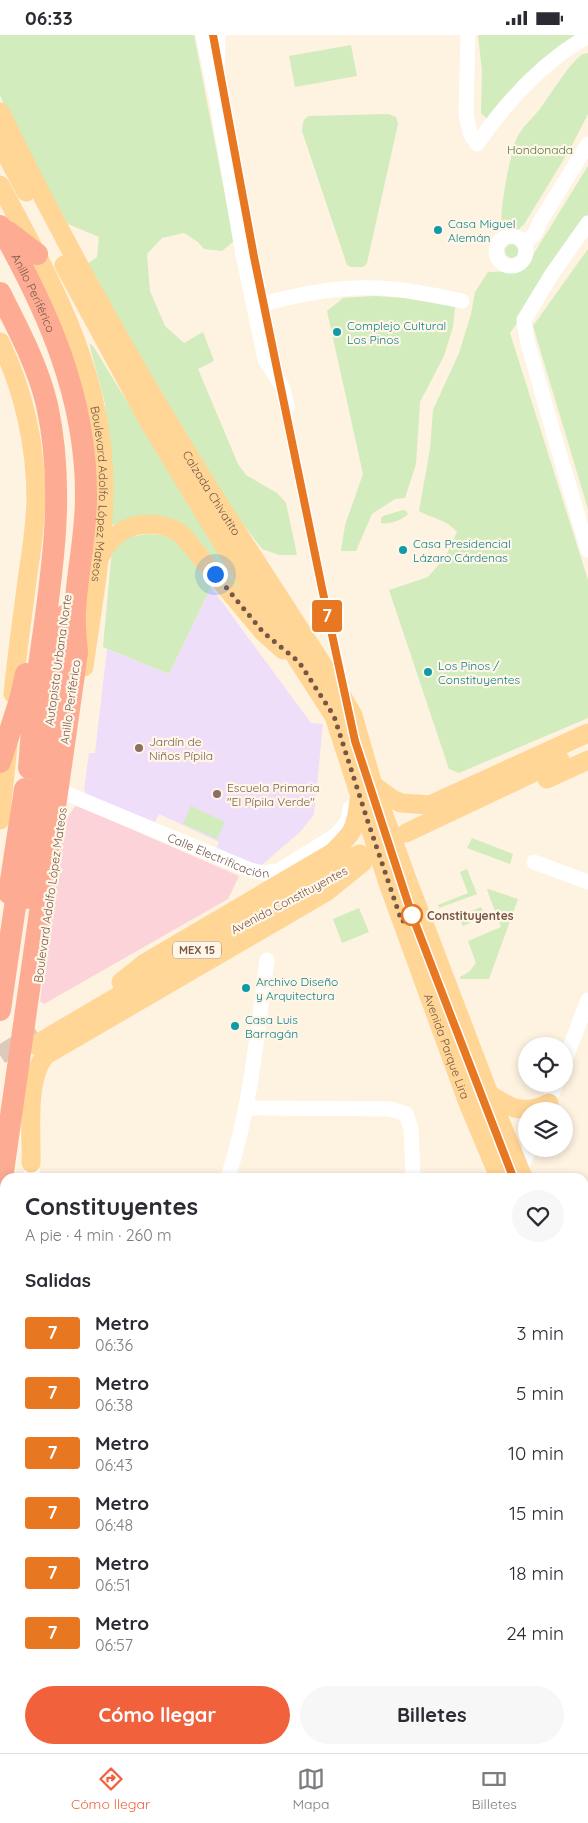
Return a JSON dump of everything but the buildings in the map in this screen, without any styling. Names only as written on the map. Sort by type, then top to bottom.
[{"type":"highway","points":[[0,213],[47,307],[64,350],[73,378],[68,406]]},
{"type":"highway","points":[[0,226],[36,254]]},
{"type":"highway","name":"Anillo Periférico","points":[[0,226],[45,312],[66,368],[75,403],[84,464],[86,497],[85,526],[74,613],[77,653],[3,1173]]},
{"type":"highway","name":"Autopista Urbana Norte","points":[[0,247],[40,324],[60,378],[68,406],[77,468],[76,525],[66,614],[51,707],[0,1086]]},
{"type":"highway","name":"Autopista Urbana Norte","points":[[0,284],[29,345],[47,393],[55,433],[60,486],[56,566],[38,704],[32,730],[24,799],[0,951]]},
{"type":"highway","points":[[0,293],[37,374],[46,404],[56,466],[51,584],[34,704],[21,869],[0,1010]]},
{"type":"highway","points":[[0,317],[28,382],[47,465],[60,486]]},
{"type":"highway","points":[[0,762],[25,681],[40,595],[56,566]]},
{"type":"highway","points":[[51,832],[63,785],[68,752],[74,733]]},
{"type":"main road","name":"Calzada Chivatito","points":[[0,112],[51,215],[145,384],[353,715],[366,791],[389,886]]},
{"type":"main road","name":"Calzada Chivatito","points":[[0,143],[149,422],[229,554],[334,716],[352,774],[366,791],[407,879]]},
{"type":"main road","name":"Boulevard Adolfo López Mateos","points":[[0,185],[64,307],[83,356],[94,394],[100,428],[104,492],[99,561],[11,1173]]},
{"type":"main road","points":[[0,342],[13,371],[28,425],[32,445],[36,495],[34,531],[14,685],[0,820]]},
{"type":"main road","points":[[99,561],[108,543],[126,528],[144,524],[164,526],[175,530],[183,536],[263,632],[299,662]]},
{"type":"main road","points":[[121,982],[145,963],[332,853],[351,835],[366,791],[401,803],[430,805],[588,733]]},
{"type":"main road","points":[[588,746],[408,837],[588,760]]},
{"type":"main road","points":[[32,1170],[32,1082],[38,1066],[46,1055],[326,892],[362,858]]},
{"type":"main road","name":"Avenida Constituyentes","points":[[362,858],[36,1039],[121,982],[326,869],[362,858]]},
{"type":"main road","name":"Avenida Parque Lira","points":[[407,879],[519,1173]]},
{"type":"main road","name":"Avenida Parque Lira","points":[[389,886],[468,1103],[497,1173]]},
{"type":"main road","points":[[489,1094],[506,1106],[518,1109]]},
{"type":"street","points":[[202,35],[216,97],[243,255],[265,359],[283,388],[287,407]]},
{"type":"street","points":[[216,97],[218,35]]},
{"type":"street","points":[[468,35],[466,114],[470,133],[477,144],[507,105],[532,79],[560,55],[588,36]]},
{"type":"street","points":[[524,243],[531,239],[535,233],[588,144]]},
{"type":"street","points":[[588,223],[552,274],[524,320],[527,340],[588,550]]},
{"type":"street","points":[[254,306],[290,296],[318,291],[378,288],[421,293],[462,301]]},
{"type":"street","name":"Calle Electrificación","points":[[65,793],[250,870],[263,873],[278,871],[336,835],[348,821],[352,774]]},
{"type":"street","points":[[534,862],[588,882]]},
{"type":"street","points":[[229,1173],[237,1151],[247,1108],[267,960]]},
{"type":"street","points":[[573,1039],[588,1000]]},
{"type":"street","points":[[19,1106],[32,1170]]},
{"type":"street","points":[[247,1108],[390,1109],[406,1114],[411,1129],[413,1173]]},
{"type":"street","points":[[521,1173],[526,1157]]},
{"type":"shaded area","points":[[211,587],[311,723],[323,724],[314,815],[299,833],[263,864],[251,867],[215,852],[219,842],[159,814],[154,824],[86,794],[84,790],[89,753],[95,753],[107,649],[169,674]]},
{"type":"shaded area","points":[[76,805],[239,876],[228,899],[44,1004],[40,1001],[65,821]]},
{"type":"green space","points":[[0,35],[194,35],[234,241],[222,251],[204,249],[198,242],[184,233],[162,238],[147,254],[150,291],[165,326],[184,343],[203,332],[214,361],[198,369],[238,464],[246,475],[277,493],[286,503],[297,555],[279,555],[262,549],[209,479],[87,264],[97,257],[99,237],[68,224],[10,121],[0,95]]},
{"type":"green space","points":[[478,35],[583,35],[488,120],[481,113],[482,71]]},
{"type":"green space","points":[[351,45],[357,76],[295,87],[289,56]]},
{"type":"green space","name":"Hondonada","points":[[588,53],[588,114],[570,149],[525,223],[518,230],[511,229],[502,222],[502,207],[516,140],[570,67],[581,55]]},
{"type":"green space","points":[[389,114],[396,117],[398,124],[367,263],[363,267],[350,267],[347,265],[302,131],[303,122],[309,116]]},
{"type":"green space","points":[[588,166],[588,218],[510,333],[588,580],[588,718],[459,773],[449,769],[389,590],[428,577],[446,556],[457,532],[444,522],[419,511],[430,449],[433,410],[459,353],[471,314],[475,292],[488,272],[519,271],[533,255]]},
{"type":"green space","points":[[509,244],[515,244],[519,251],[515,258],[509,258],[505,254],[505,248]]},
{"type":"green space","points":[[588,249],[588,509],[533,326]]},
{"type":"green space","points":[[374,296],[404,298],[455,307],[453,327],[444,356],[420,402],[416,464],[405,498],[395,499],[372,514],[356,551],[341,551],[345,525],[363,474],[327,311],[343,298]]},
{"type":"green space","points":[[89,343],[93,346],[250,603],[221,574],[208,551],[187,528],[137,519],[109,526],[110,508],[105,404]]},
{"type":"green space","points":[[403,510],[408,514],[403,518],[391,523],[381,523],[383,516]]},
{"type":"green space","points":[[147,534],[169,536],[181,544],[211,587],[169,674],[103,647],[112,548],[129,537]]},
{"type":"green space","points":[[191,806],[225,822],[217,839],[183,824]]},
{"type":"green space","points":[[472,838],[513,854],[510,864],[467,848]]},
{"type":"green space","points":[[467,869],[477,894],[439,908],[438,905],[468,893],[460,872]]},
{"type":"green space","points":[[488,889],[518,899],[489,979],[460,979],[476,963],[468,941],[501,927]]},
{"type":"green space","points":[[481,907],[485,916],[463,926],[458,916]]},
{"type":"green space","points":[[359,908],[369,932],[342,943],[333,919]]},
{"type":"tunnel","points":[[0,1055],[37,1032]]},
{"type":"metro line","name":"7","points":[[213,35],[254,257],[355,741],[412,915],[511,1173]]},
{"type":"place","name":"Casa Miguel Alemán","points":[[438,230]]},
{"type":"place","name":"Complejo Cultural Los Pinos","points":[[337,332]]},
{"type":"place","name":"Casa Presidencial Lázaro Cárdenas","points":[[403,550]]},
{"type":"place","name":"Los Pinos / Constituyentes","points":[[428,672]]},
{"type":"place","name":"Jardín de Niños Pípila","points":[[139,748]]},
{"type":"place","name":"Escuela Primaria \"El Pípila Verde\"","points":[[217,794]]},
{"type":"place","name":"Constituyentes","points":[[412,915]]},
{"type":"place","name":"Archivo Diseño y Arquitectura","points":[[246,988]]},
{"type":"place","name":"Casa Luis Barragán","points":[[235,1026]]},
{"type":"route","points":[[215,574],[263,632],[299,662],[334,716],[402,922],[412,915]]}]
